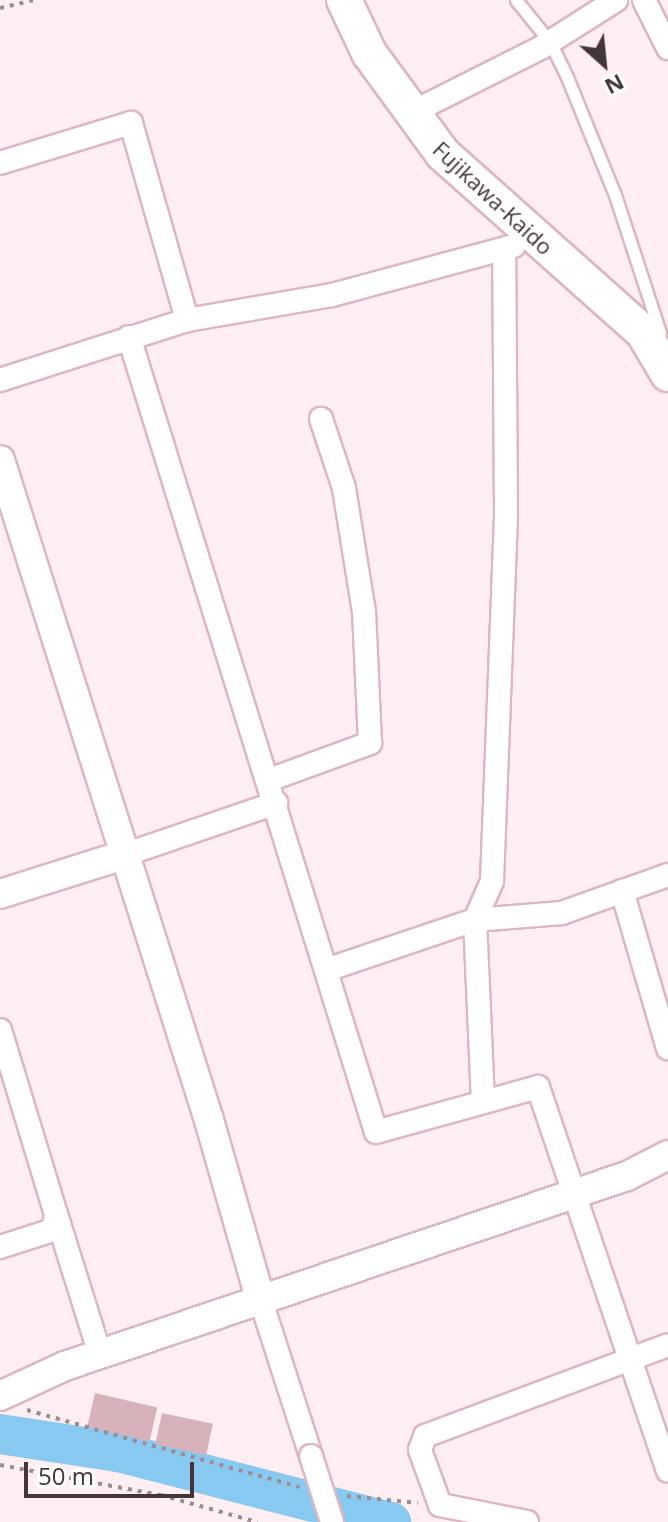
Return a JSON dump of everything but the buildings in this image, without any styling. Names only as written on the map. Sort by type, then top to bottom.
[{"type":"main road","name":"Fujikawa-Kaido","points":[[344,0],[369,53],[409,114],[471,183],[519,244],[663,350]]},
{"type":"street","points":[[409,114],[550,42],[616,0]]},
{"type":"street","points":[[644,0],[668,48]]},
{"type":"street","points":[[0,163],[131,123],[187,320]]},
{"type":"street","points":[[0,380],[187,320],[332,295],[519,244],[492,881],[475,920],[483,1102]]},
{"type":"street","points":[[129,337],[376,1132],[538,1087],[572,1195],[633,1361],[668,1471]]},
{"type":"street","points":[[269,780],[370,743],[364,612],[344,488],[321,419]]},
{"type":"street","points":[[0,460],[332,1522]]},
{"type":"street","points":[[0,894],[276,803]]},
{"type":"street","points":[[326,970],[475,920],[562,913],[668,875]]},
{"type":"street","points":[[622,891],[668,1048]]},
{"type":"street","points":[[0,1030],[6,1072],[56,1214],[100,1354]]},
{"type":"street","points":[[11,1402],[100,1354],[572,1195],[668,1155]]},
{"type":"street","points":[[0,1247],[53,1230],[56,1214]]},
{"type":"street","points":[[527,1522],[440,1505],[420,1450],[425,1436],[633,1361],[668,1345]]},
{"type":"lane","points":[[516,0],[550,42],[615,195],[663,350]]},
{"type":"path","points":[[0,8],[35,0]]},
{"type":"path","points":[[11,1402],[68,1425],[117,1434],[323,1494],[440,1505]]},
{"type":"path","points":[[0,1465],[161,1495],[257,1522]]},
{"type":"waterway","points":[[0,1434],[118,1452],[391,1522]]}]
